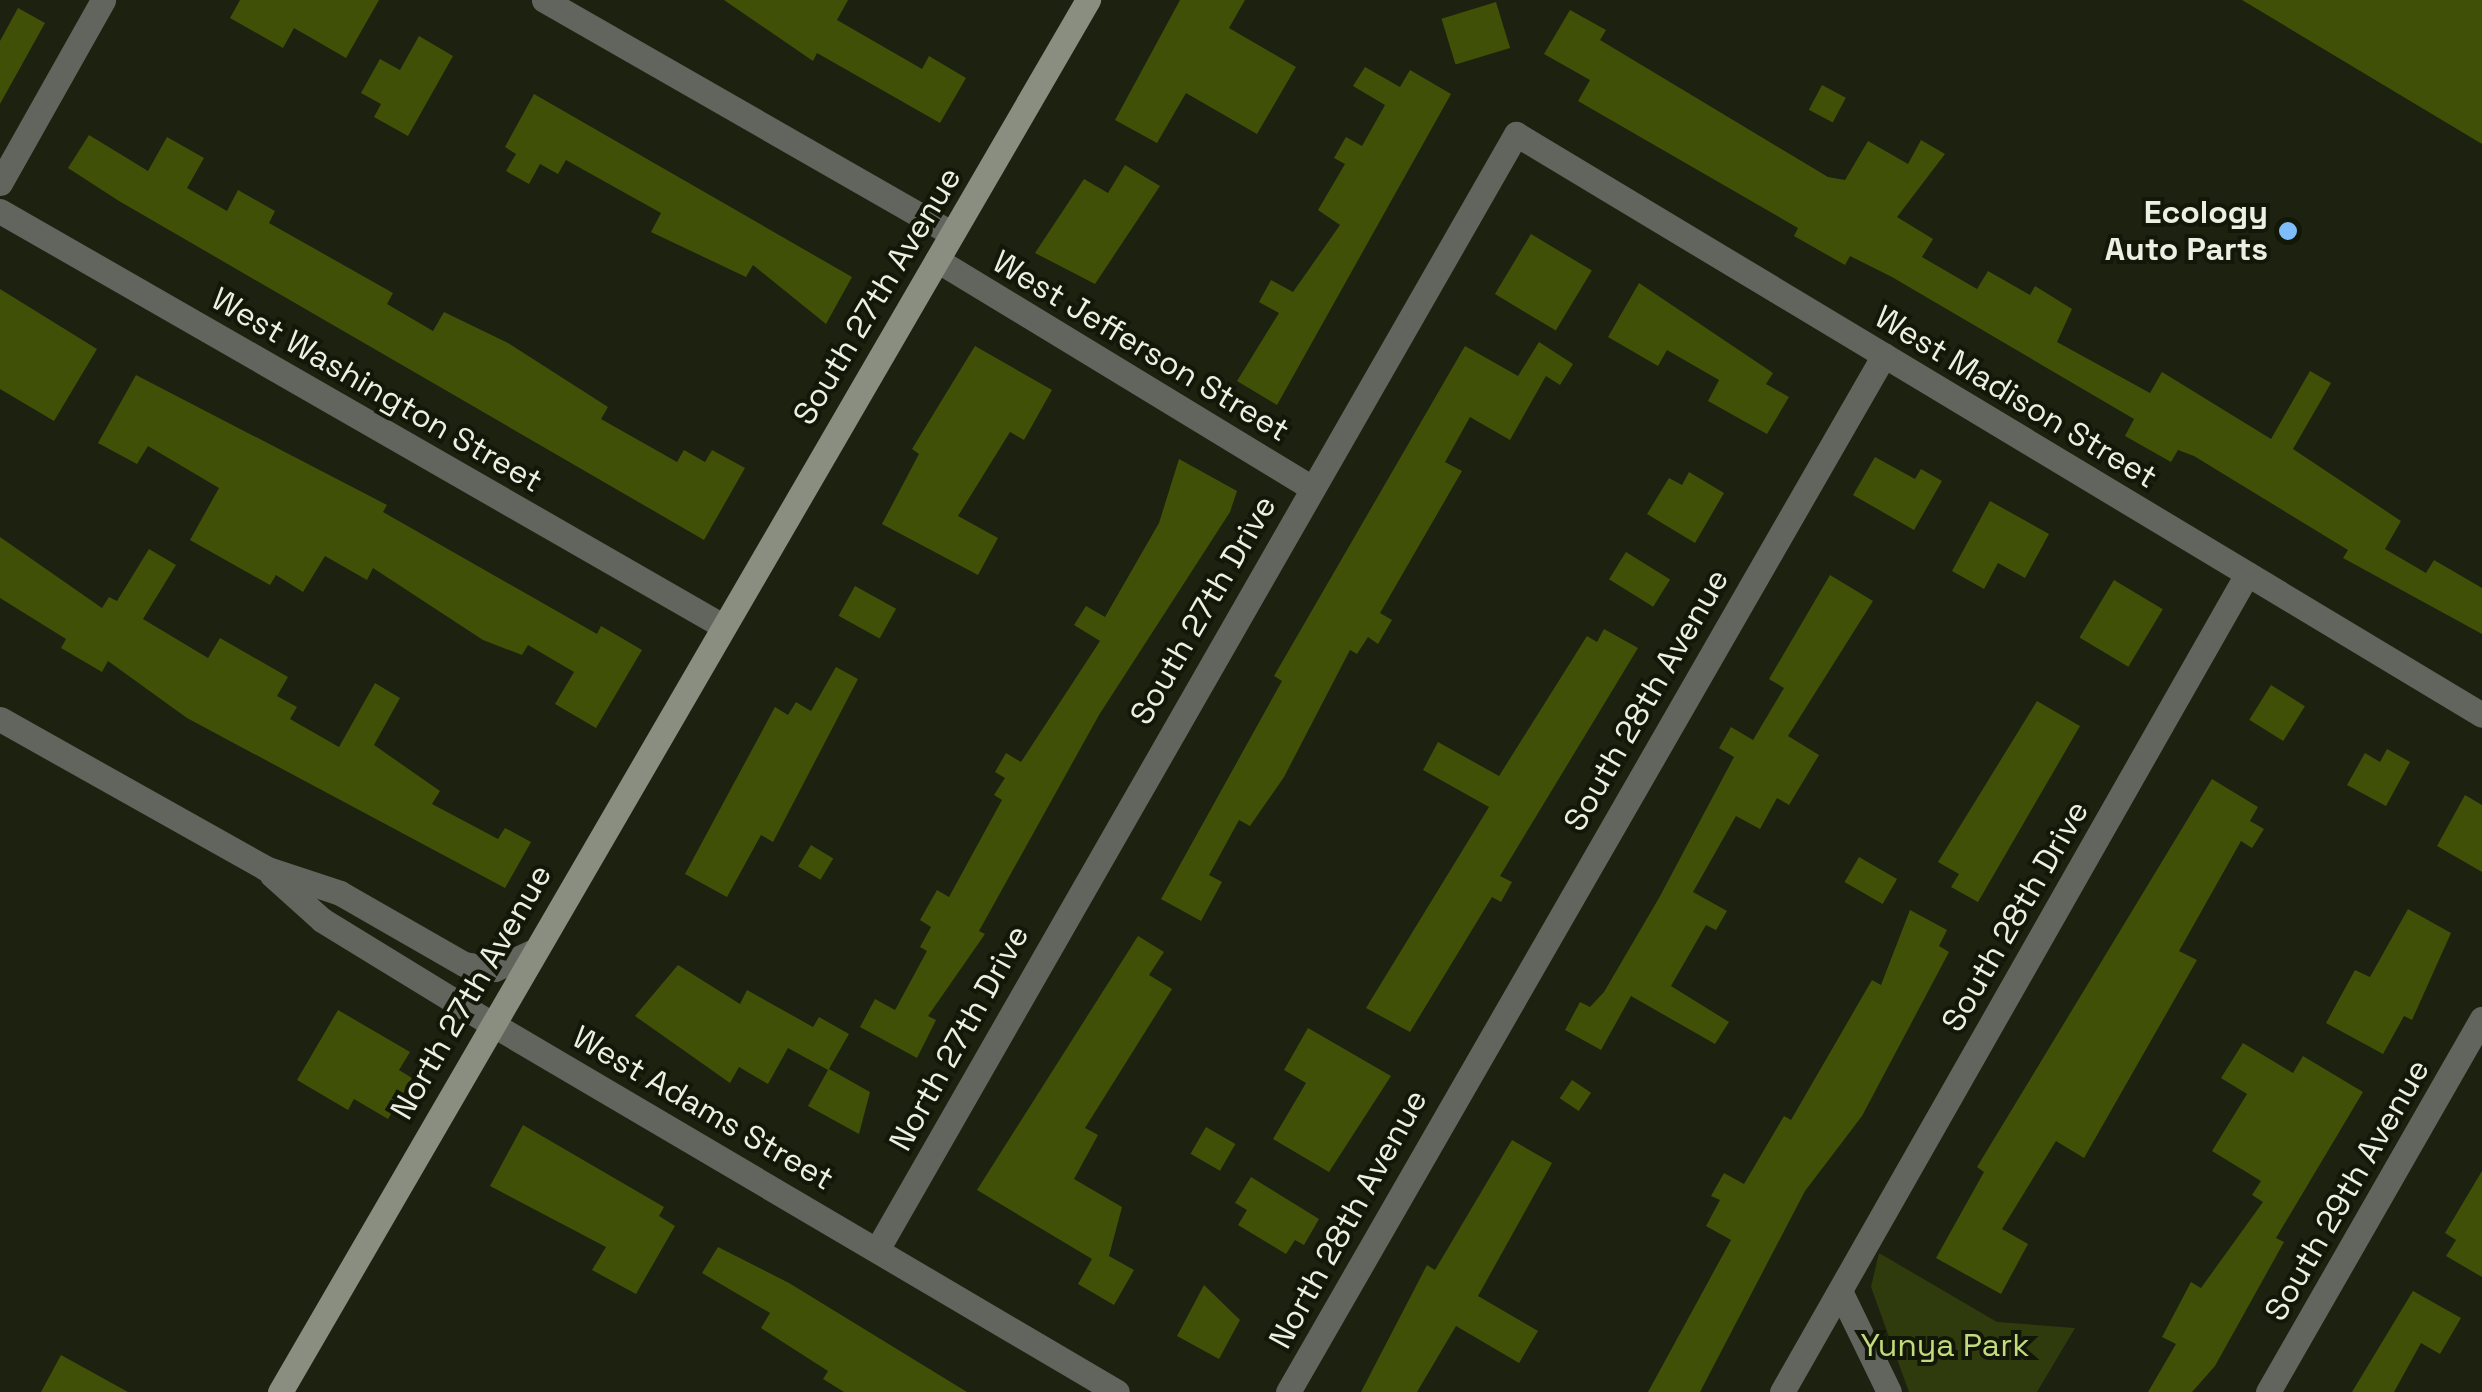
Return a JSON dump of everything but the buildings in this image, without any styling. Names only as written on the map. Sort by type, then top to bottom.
[{"type":"main road","name":"South 27th Avenue","points":[[722,625],[1088,0]]},
{"type":"main road","name":"North 27th Avenue","points":[[280,1392],[722,625]]},
{"type":"street","points":[[0,183],[103,0]]},
{"type":"street","points":[[544,0],[952,234]]},
{"type":"street","name":"West Madison Street","points":[[1516,134],[2482,715]]},
{"type":"street","name":"South 27th Drive","points":[[1096,860],[1516,134]]},
{"type":"street","name":"West Washington Street","points":[[0,211],[722,625]]},
{"type":"street","name":"West Jefferson Street","points":[[937,260],[1312,487]]},
{"type":"street","name":"South 28th Avenue","points":[[1464,1078],[1884,355]]},
{"type":"street","name":"South 28th Drive","points":[[1782,1392],[2247,574]]},
{"type":"street","name":"West Adams Street","points":[[0,719],[265,868],[340,893],[481,970],[532,952]]},
{"type":"street","name":"North 27th Drive","points":[[878,1248],[1096,860]]},
{"type":"street","name":"West Adams Street","points":[[265,868],[322,920],[1117,1392]]},
{"type":"street","name":"South 29th Avenue","points":[[2268,1392],[2482,1020]]},
{"type":"street","name":"North 28th Avenue","points":[[1288,1392],[1464,1078]]},
{"type":"street","points":[[1840,1290],[1889,1392]]},
{"type":"green space","name":"Yunya Park","points":[[1879,1253],[1997,1322],[2075,1328],[2037,1392],[1909,1392],[1871,1287]]},
{"type":"place","name":"Ecology Auto Parts","points":[[2288,231]]}]
